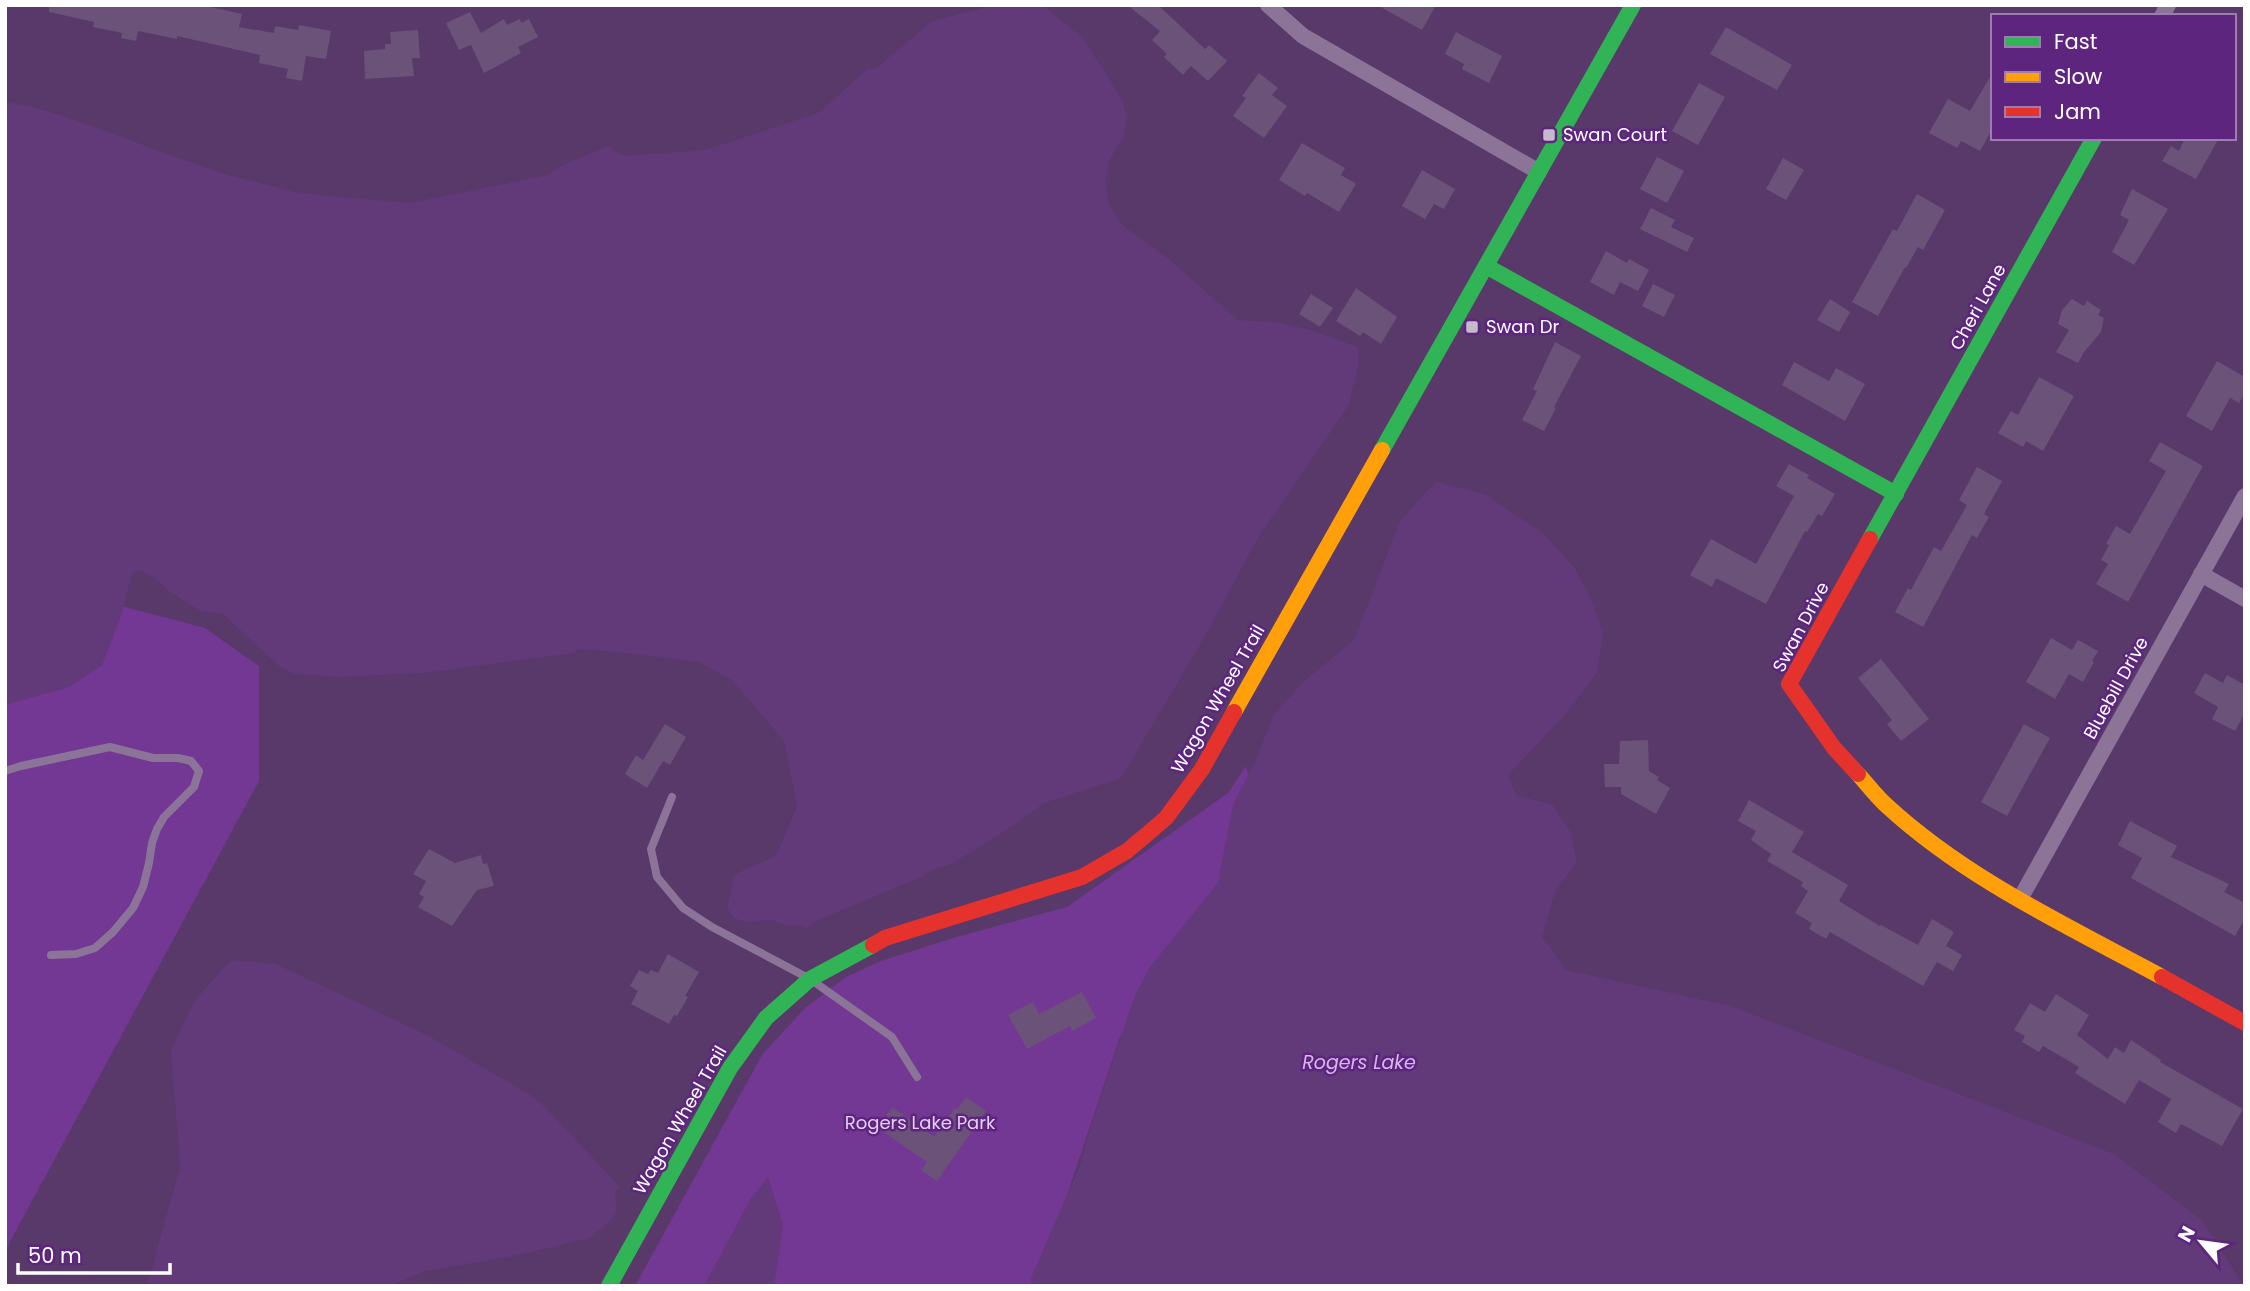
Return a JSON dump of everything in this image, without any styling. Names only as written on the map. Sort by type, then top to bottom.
[{"type":"street","points":[[1268,5],[1303,36],[1539,172]]},
{"type":"street","name":"Wagon Wheel Trail","points":[[609,1286],[730,1068],[766,1018],[810,979],[885,938],[1082,877],[1128,852],[1166,818],[1202,769],[1633,5]]},
{"type":"street","name":"Cheri Lane","points":[[1896,494],[2093,140]]},
{"type":"street","points":[[1486,266],[1896,494]]},
{"type":"street","name":"Swan Drive","points":[[1896,494],[1789,684],[1834,748],[1886,805],[1947,854],[2020,899],[2245,1023]]},
{"type":"street","name":"Bluebill Drive","points":[[2020,899],[2245,496]]},
{"type":"street","points":[[2201,574],[2245,598]]},
{"type":"lane","points":[[5,771],[110,747],[153,758],[191,761],[199,771],[194,787],[164,817],[157,829],[143,887],[133,908],[96,948],[76,954],[51,954]]},
{"type":"lane","points":[[672,797],[651,849],[657,877],[683,908],[810,979],[892,1037],[917,1077]]},
{"type":"green space","points":[[102,601],[205,628],[259,666],[259,781],[5,1251],[5,620]]},
{"type":"green space","name":"Rogers Lake Park","points":[[1246,766],[1271,863],[1120,1037],[1067,1195],[1030,1286],[635,1286],[762,1055],[805,1008],[846,977],[881,961],[1067,907],[1228,793]]},
{"type":"water","points":[[994,5],[1042,5],[1082,37],[1122,99],[1127,119],[1123,138],[1109,161],[1105,181],[1109,203],[1122,225],[1170,260],[1238,320],[1281,323],[1358,347],[1359,362],[1349,405],[1259,536],[1203,640],[1121,778],[1044,803],[952,864],[933,869],[921,877],[814,922],[807,928],[799,925],[788,926],[772,920],[745,922],[734,918],[727,908],[735,874],[776,856],[797,806],[784,741],[733,681],[699,662],[577,649],[575,653],[423,673],[339,677],[295,674],[280,667],[223,614],[200,611],[169,591],[155,578],[139,570],[132,573],[121,616],[102,665],[69,687],[5,705],[5,102],[64,116],[220,173],[299,193],[409,203],[548,175],[569,162],[608,146],[623,156],[705,150],[820,112],[868,68],[875,69],[932,21]]},
{"type":"water","name":"Rogers Lake","points":[[1436,481],[1486,495],[1543,533],[1574,567],[1591,598],[1603,634],[1597,673],[1564,716],[1508,775],[1516,795],[1553,805],[1570,831],[1577,862],[1556,889],[1542,937],[1566,970],[1731,1006],[2114,1154],[2202,1220],[2244,1286],[1032,1286],[1031,1278],[1081,1163],[1135,995],[1150,967],[1218,883],[1233,805],[1255,762],[1273,716],[1303,682],[1354,640],[1400,521]]},
{"type":"water","points":[[231,960],[276,964],[427,1035],[529,1094],[544,1106],[620,1187],[615,1192],[617,1210],[613,1218],[590,1238],[518,1255],[425,1271],[390,1286],[147,1286],[180,1167],[171,1050],[195,1000]]},
{"type":"water","points":[[768,1177],[783,1225],[774,1286],[704,1286],[750,1200]]},
{"type":"building","points":[[49,5],[202,5],[242,14],[239,27],[274,33],[275,26],[298,30],[299,25],[331,31],[326,59],[306,56],[302,81],[286,78],[288,69],[259,63],[260,55],[177,36],[177,39],[138,31],[136,41],[121,38],[122,33],[93,27],[94,22],[49,12]]},
{"type":"building","points":[[1127,5],[1158,5],[1205,49],[1209,45],[1227,61],[1208,81],[1191,66],[1183,75],[1164,57],[1167,54],[1152,40],[1160,31]]},
{"type":"building","points":[[1377,5],[1436,5],[1422,30]]},
{"type":"building","points":[[470,12],[481,33],[504,19],[507,25],[520,19],[521,23],[529,19],[538,37],[518,47],[521,53],[484,73],[471,45],[459,50],[446,23]]},
{"type":"building","points":[[1726,27],[1792,65],[1777,90],[1710,54]]},
{"type":"building","points":[[418,30],[420,58],[412,58],[414,76],[365,79],[364,51],[385,49],[385,44],[391,44],[390,32]]},
{"type":"building","points":[[1456,32],[1502,56],[1489,83],[1462,69],[1464,64],[1445,54]]},
{"type":"building","points":[[1259,73],[1278,88],[1272,95],[1287,106],[1264,138],[1233,116],[1246,98],[1242,96]]},
{"type":"building","points":[[1991,75],[1991,132],[1980,151],[1961,141],[1957,148],[1929,133],[1948,99],[1970,111]]},
{"type":"building","points":[[1699,83],[1725,97],[1698,145],[1672,131]]},
{"type":"building","points":[[2184,140],[2218,140],[2196,179],[2162,161],[2171,146],[2179,151]]},
{"type":"building","points":[[1302,143],[1345,168],[1341,175],[1356,184],[1339,212],[1279,180]]},
{"type":"building","points":[[1657,157],[1684,171],[1667,203],[1640,189]]},
{"type":"building","points":[[1783,158],[1804,170],[1786,200],[1766,189]]},
{"type":"building","points":[[1422,170],[1455,189],[1444,209],[1434,204],[1425,219],[1402,206]]},
{"type":"building","points":[[2132,189],[2168,209],[2134,265],[2112,252],[2129,220],[2120,215]]},
{"type":"building","points":[[1917,194],[1945,210],[1923,250],[1918,247],[1905,267],[1878,316],[1852,302],[1893,229],[1897,231]]},
{"type":"building","points":[[1651,208],[1675,220],[1671,227],[1694,238],[1687,252],[1640,229]]},
{"type":"building","points":[[1606,251],[1627,263],[1629,259],[1649,270],[1638,291],[1620,282],[1614,295],[1590,282]]},
{"type":"building","points":[[1653,284],[1675,295],[1664,317],[1642,306]]},
{"type":"building","points":[[1356,288],[1397,317],[1381,344],[1363,332],[1360,336],[1336,321]]},
{"type":"building","points":[[1311,294],[1333,308],[1320,327],[1299,314]]},
{"type":"building","points":[[1830,299],[1850,312],[1839,332],[1817,320]]},
{"type":"building","points":[[2072,299],[2084,306],[2087,301],[2101,310],[2098,315],[2104,318],[2101,332],[2078,363],[2056,352],[2069,330],[2058,324],[2062,310]]},
{"type":"building","points":[[1555,342],[1581,356],[1544,431],[1522,420],[1537,391],[1533,389]]},
{"type":"building","points":[[2217,361],[2245,377],[2245,393],[2239,403],[2230,398],[2212,431],[2186,416]]},
{"type":"building","points":[[1794,362],[1829,381],[1836,368],[1865,384],[1845,421],[1782,385]]},
{"type":"building","points":[[2039,377],[2074,396],[2043,451],[2026,441],[2023,447],[1998,433],[2011,411],[2018,415]]},
{"type":"building","points":[[2160,442],[2203,466],[2128,602],[2096,584],[2108,564],[2101,560],[2116,526],[2130,534],[2166,471],[2149,461]]},
{"type":"building","points":[[1789,464],[1835,494],[1822,516],[1818,514],[1807,532],[1805,531],[1766,604],[1716,578],[1712,587],[1690,575],[1711,539],[1756,564],[1794,496],[1776,486]]},
{"type":"building","points":[[1977,467],[2002,481],[1984,514],[1989,517],[1977,538],[1972,535],[1923,627],[1895,612],[1908,588],[1911,590],[1934,547],[1941,551],[1967,505],[1959,500]]},
{"type":"building","points":[[2051,638],[2072,650],[2078,640],[2098,651],[2083,682],[2069,674],[2055,699],[2026,682]]},
{"type":"building","points":[[1881,659],[1929,719],[1901,741],[1887,724],[1892,720],[1858,678]]},
{"type":"building","points":[[2205,673],[2223,683],[2227,675],[2245,685],[2245,713],[2235,731],[2212,719],[2218,707],[2194,693]]},
{"type":"building","points":[[665,724],[686,737],[670,765],[663,761],[647,788],[625,774],[636,755],[643,760]]},
{"type":"building","points":[[2024,724],[2050,738],[2007,816],[1981,802]]},
{"type":"building","points":[[1648,740],[1649,771],[1670,788],[1656,814],[1621,794],[1621,787],[1605,787],[1604,764],[1619,764],[1620,741]]},
{"type":"building","points":[[1749,800],[1804,832],[1792,852],[1848,885],[1839,901],[1918,945],[1932,919],[1954,932],[1946,946],[1962,955],[1953,971],[1937,962],[1923,986],[1830,932],[1826,939],[1809,929],[1812,923],[1795,913],[1808,891],[1801,886],[1803,882],[1767,861],[1771,854],[1751,840],[1756,831],[1738,821]]},
{"type":"building","points":[[2130,821],[2177,846],[2171,857],[2229,884],[2224,892],[2245,903],[2245,918],[2235,936],[2131,878],[2142,858],[2118,845]]},
{"type":"building","points":[[429,849],[455,863],[481,855],[483,864],[487,863],[494,886],[477,890],[452,926],[418,907],[424,897],[419,894],[426,881],[413,874]]},
{"type":"building","points":[[668,954],[699,972],[685,996],[688,997],[669,1024],[631,1004],[638,991],[630,986],[639,970],[648,974],[651,970],[658,973]]},
{"type":"building","points":[[1082,992],[1096,1018],[1072,1031],[1070,1026],[1027,1049],[1008,1015],[1033,1002],[1039,1014]]},
{"type":"building","points":[[2056,994],[2089,1015],[2077,1035],[2108,1059],[2115,1047],[2124,1053],[2131,1040],[2161,1060],[2160,1062],[2243,1109],[2222,1146],[2181,1124],[2176,1133],[2158,1122],[2171,1099],[2139,1080],[2125,1104],[2075,1073],[2079,1067],[2043,1046],[2039,1052],[2022,1042],[2025,1036],[2014,1030],[2030,1003],[2045,1012]]},
{"type":"building","points":[[966,1097],[986,1111],[937,1181],[921,1170],[927,1162],[878,1128],[892,1107],[934,1137]]},
{"type":"traffic: fast","points":[[1382,450],[1633,5]]},
{"type":"traffic: fast","points":[[1870,539],[2093,140]]},
{"type":"traffic: fast","points":[[1486,266],[1896,494]]},
{"type":"traffic: fast","points":[[609,1286],[730,1068],[766,1018],[810,979],[873,945]]},
{"type":"traffic: slow","points":[[1234,712],[1382,450]]},
{"type":"traffic: slow","points":[[1858,774],[1886,805],[1950,856],[2054,920],[2162,977]]},
{"type":"traffic: jam","points":[[1858,774],[1834,748],[1789,684],[1870,539]]},
{"type":"traffic: jam","points":[[873,945],[885,938],[1082,877],[1127,851],[1166,818],[1202,769],[1234,712]]},
{"type":"traffic: jam","points":[[2162,977],[2245,1023]]},
{"type":"place","name":"Swan Court","points":[[1549,135]]},
{"type":"place","name":"Swan Dr","points":[[1472,327]]}]
